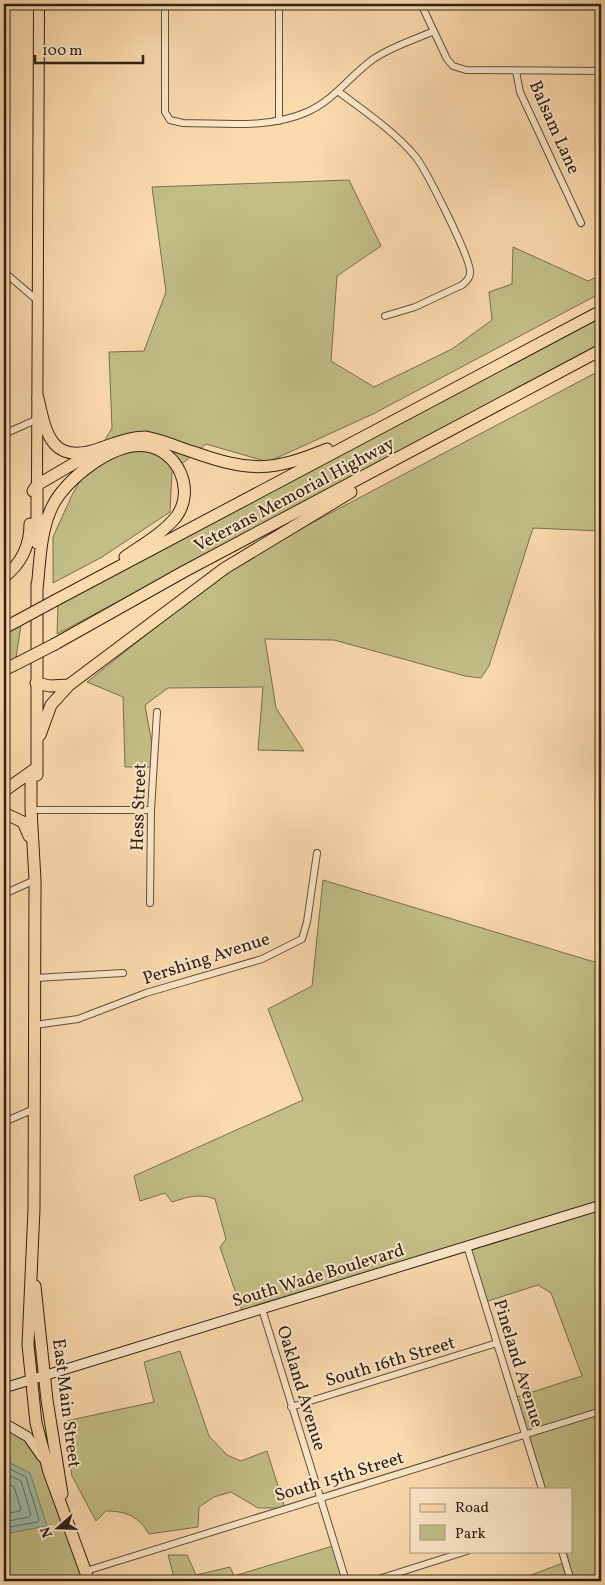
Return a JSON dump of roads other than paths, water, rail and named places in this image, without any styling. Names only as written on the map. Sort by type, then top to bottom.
[{"type":"highway","name":"Veterans Memorial Highway","points":[[4,628],[601,310]]},
{"type":"highway","name":"Veterans Memorial Highway","points":[[4,670],[55,644],[185,571],[601,350]]},
{"type":"highway","points":[[4,577],[14,568],[28,544],[31,495],[37,485],[98,449],[119,441],[145,437],[229,465],[254,468],[269,467],[312,455],[449,392]]},
{"type":"highway","points":[[38,398],[44,424],[55,447],[72,453],[98,449]]},
{"type":"highway","points":[[36,749],[46,714],[57,696],[69,685],[242,556],[461,425]]},
{"type":"highway","points":[[36,590],[45,530],[52,507],[62,491],[87,468],[120,450],[140,446],[158,449],[175,463],[182,475],[184,494],[178,512],[150,540],[87,584]]},
{"type":"highway","name":"East Main Street","points":[[37,485],[36,769],[38,810],[34,848],[34,1109],[32,1262],[28,1345],[36,1423],[48,1472],[88,1576]]},
{"type":"highway","points":[[36,683],[69,685]]},
{"type":"highway","points":[[4,791],[36,769]]},
{"type":"highway","name":"East Main Street","points":[[34,848],[31,833],[31,778],[36,769]]},
{"type":"highway","points":[[4,813],[22,822],[34,848]]},
{"type":"highway","name":"East Main Street","points":[[32,1262],[45,1377],[66,1517]]},
{"type":"main road","name":"East Main Street","points":[[37,485],[39,4]]},
{"type":"main road","name":"South Wade Boulevard","points":[[4,1388],[601,1205]]},
{"type":"main road","points":[[4,1423],[32,1441],[48,1472]]},
{"type":"street","points":[[165,4],[165,113],[170,120],[183,123],[278,121],[306,112],[338,92],[356,73],[380,55],[434,31]]},
{"type":"street","points":[[278,121],[279,4]]},
{"type":"street","points":[[421,4],[447,60],[453,66],[466,70],[601,71]]},
{"type":"street","name":"Balsam Lane","points":[[516,71],[520,92],[581,223]]},
{"type":"street","points":[[338,92],[389,132],[415,156],[447,216],[470,269],[468,279],[462,285],[415,308],[384,316]]},
{"type":"street","points":[[4,272],[38,301]]},
{"type":"street","points":[[4,434],[38,419]]},
{"type":"street","name":"Hess Street","points":[[150,903],[151,810],[157,712]]},
{"type":"street","points":[[38,810],[151,810]]},
{"type":"street","name":"Pershing Avenue","points":[[34,1025],[78,1019],[146,993],[262,959],[302,939],[307,922],[316,853]]},
{"type":"street","points":[[4,894],[35,880]]},
{"type":"street","name":"Pershing Avenue","points":[[35,978],[123,973]]},
{"type":"street","points":[[4,1122],[34,1109]]},
{"type":"street","name":"Pineland Avenue","points":[[467,1246],[542,1488]]},
{"type":"street","name":"Oakland Avenue","points":[[262,1309],[291,1408],[346,1581]]},
{"type":"street","name":"South 16th Street","points":[[291,1408],[497,1343]]},
{"type":"street","name":"South 15th Street","points":[[88,1576],[320,1498],[601,1411]]},
{"type":"street","points":[[372,1581],[464,1552]]},
{"type":"street","points":[[562,1552],[571,1581]]},
{"type":"water","points":[[4,1460],[30,1473],[47,1526],[4,1534]]}]
